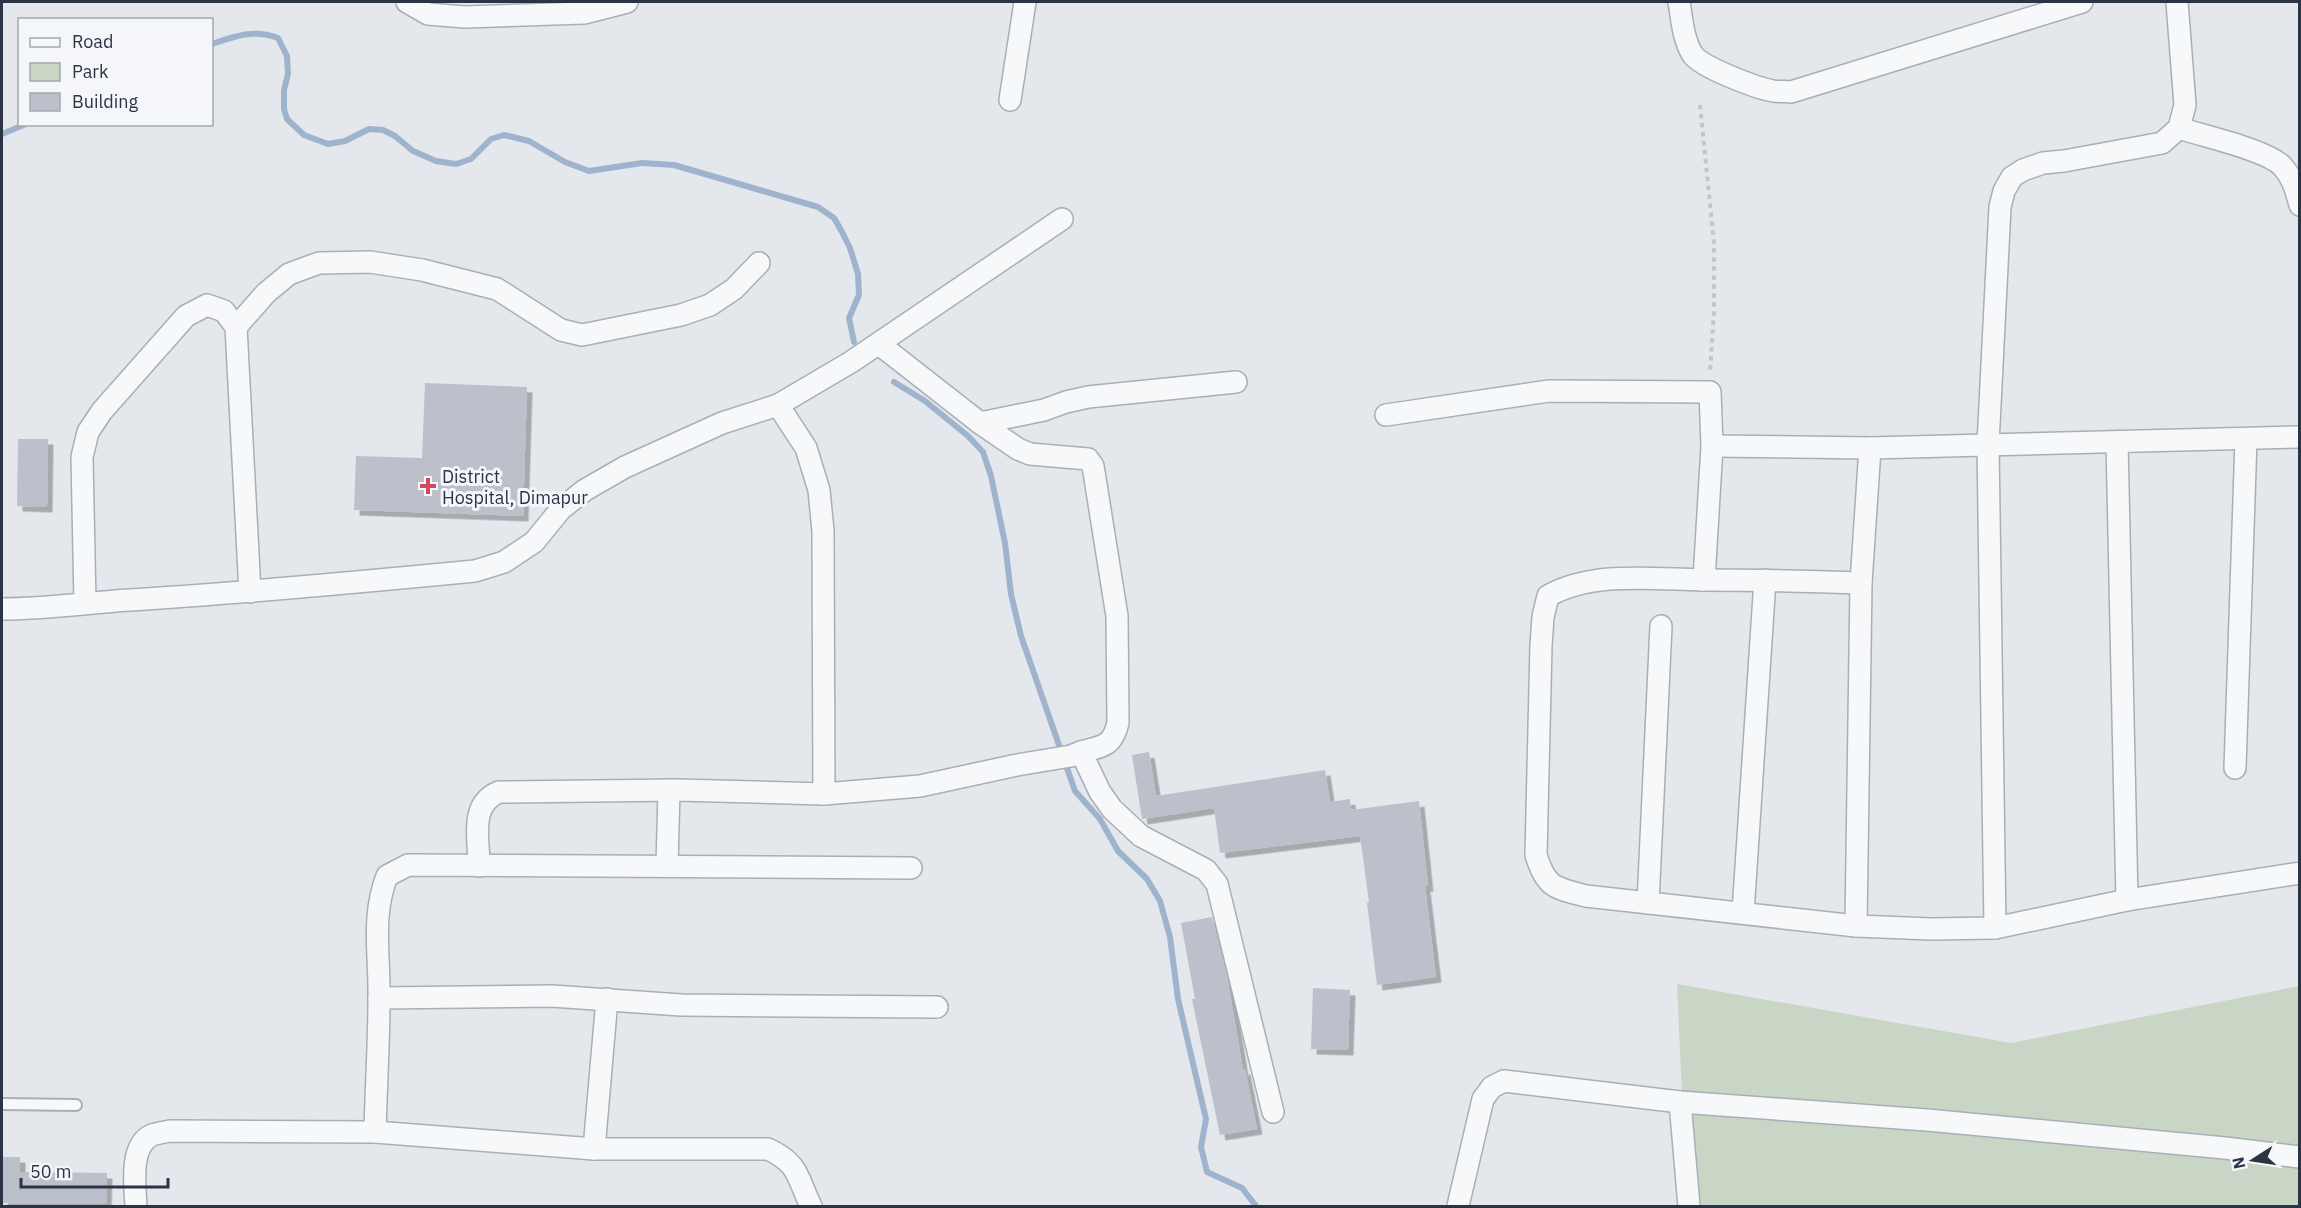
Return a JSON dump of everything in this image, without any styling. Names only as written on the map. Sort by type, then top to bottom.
[{"type":"street","points":[[407,2],[428,14],[465,17],[584,13],[627,2]]},
{"type":"street","points":[[1010,100],[1026,2]]},
{"type":"street","points":[[1679,2],[1686,40],[1694,56],[1710,68],[1773,91],[1791,92],[2082,2]]},
{"type":"street","points":[[1995,928],[1988,444],[2000,207],[2004,191],[2012,177],[2023,170],[2043,163],[2162,143],[2179,128],[2185,105],[2177,2]]},
{"type":"street","points":[[2179,128],[2266,154],[2282,165],[2295,185],[2300,205]]},
{"type":"street","points":[[2,609],[34,609],[85,603],[250,592],[475,571],[504,562],[534,542],[561,509],[585,490],[625,468],[722,423],[778,405],[879,344],[1062,219]]},
{"type":"street","points":[[236,327],[266,292],[289,274],[319,263],[370,262],[422,270],[497,289],[561,330],[582,335],[681,315],[710,305],[734,289],[759,263]]},
{"type":"street","points":[[85,603],[82,457],[88,432],[102,411],[186,316],[207,305],[224,311],[236,327],[250,592]]},
{"type":"street","points":[[479,866],[478,817],[480,805],[487,796],[499,792],[669,790],[824,794],[920,786],[1076,754],[1106,745],[1114,737],[1118,723],[1117,616],[1093,466],[1089,459],[1030,454],[980,423],[879,344]]},
{"type":"street","points":[[980,423],[1044,410],[1088,397],[1236,382]]},
{"type":"street","points":[[1386,415],[1549,391],[1710,393],[1712,446],[1704,580]]},
{"type":"street","points":[[778,405],[806,448],[819,490],[823,531],[824,794]]},
{"type":"street","points":[[1712,446],[1870,448],[2300,437]]},
{"type":"street","points":[[2235,768],[2246,439]]},
{"type":"street","points":[[2116,441],[2127,900]]},
{"type":"street","points":[[1856,926],[1861,583],[1870,448]]},
{"type":"street","points":[[1861,583],[1632,579],[1586,581],[1564,587],[1548,596],[1543,617],[1536,855],[1542,874],[1556,889],[1586,896],[1856,926],[1931,929],[1995,928],[2127,900],[2300,873]]},
{"type":"street","points":[[1743,913],[1765,580]]},
{"type":"street","points":[[1648,903],[1661,626]]},
{"type":"street","points":[[1076,754],[1112,808],[1142,836],[1206,870],[1217,884],[1273,1112]]},
{"type":"street","points":[[667,866],[669,790]]},
{"type":"street","points":[[375,1132],[380,998],[377,930],[379,896],[387,876],[408,865],[911,868]]},
{"type":"street","points":[[380,998],[552,996],[681,1005],[937,1006]]},
{"type":"street","points":[[594,1149],[607,999]]},
{"type":"street","points":[[1458,1206],[1483,1099],[1492,1087],[1504,1081],[1680,1102],[1927,1120],[2300,1157]]},
{"type":"street","points":[[1680,1102],[1689,1206]]},
{"type":"street","points":[[136,1206],[134,1166],[141,1145],[150,1136],[171,1131],[375,1132],[594,1149],[768,1149],[784,1157],[796,1170],[811,1206]]},
{"type":"lane","points":[[2,1104],[76,1105]]},
{"type":"path","points":[[1700,105],[1714,243],[1714,311],[1710,393]]},
{"type":"green space","points":[[1677,984],[2011,1043],[2299,986],[2299,1206],[1687,1206]]},
{"type":"building","points":[[425,383],[527,387],[523,516],[354,510],[356,456],[422,458]]},
{"type":"building","points":[[18,439],[48,439],[47,507],[17,506]]},
{"type":"building","points":[[1149,752],[1156,796],[1325,770],[1330,802],[1350,799],[1351,810],[1419,801],[1428,886],[1425,886],[1436,977],[1377,985],[1360,836],[1220,853],[1214,808],[1142,819],[1132,755]]},
{"type":"building","points":[[1212,917],[1227,976],[1243,1070],[1245,1069],[1257,1129],[1220,1135],[1192,999],[1195,999],[1181,923]]},
{"type":"building","points":[[1313,988],[1350,990],[1348,1050],[1311,1049]]},
{"type":"building","points":[[2,1157],[20,1157],[20,1172],[107,1173],[106,1204],[2,1203]]},
{"type":"waterway","points":[[213,44],[237,36],[253,34],[278,38],[287,56],[288,74],[284,90],[284,109],[287,119],[304,135],[328,144],[345,141],[369,129],[383,130],[395,136],[413,151],[436,161],[456,164],[471,159],[491,139],[504,135],[529,141],[565,162],[589,171],[642,163],[674,165],[818,207],[834,218],[850,248],[858,274],[859,295],[849,318],[854,342]]},
{"type":"waterway","points":[[2,134],[21,126]]},
{"type":"waterway","points":[[894,382],[925,401],[968,436],[983,452],[991,476],[1005,543],[1011,594],[1021,636],[1075,791],[1100,819],[1118,851],[1147,879],[1160,901],[1170,937],[1178,999],[1206,1119],[1201,1147],[1207,1172],[1242,1188],[1256,1206]]},
{"type":"place","name":"District Hospital, Dimapur","points":[[428,486]]}]
